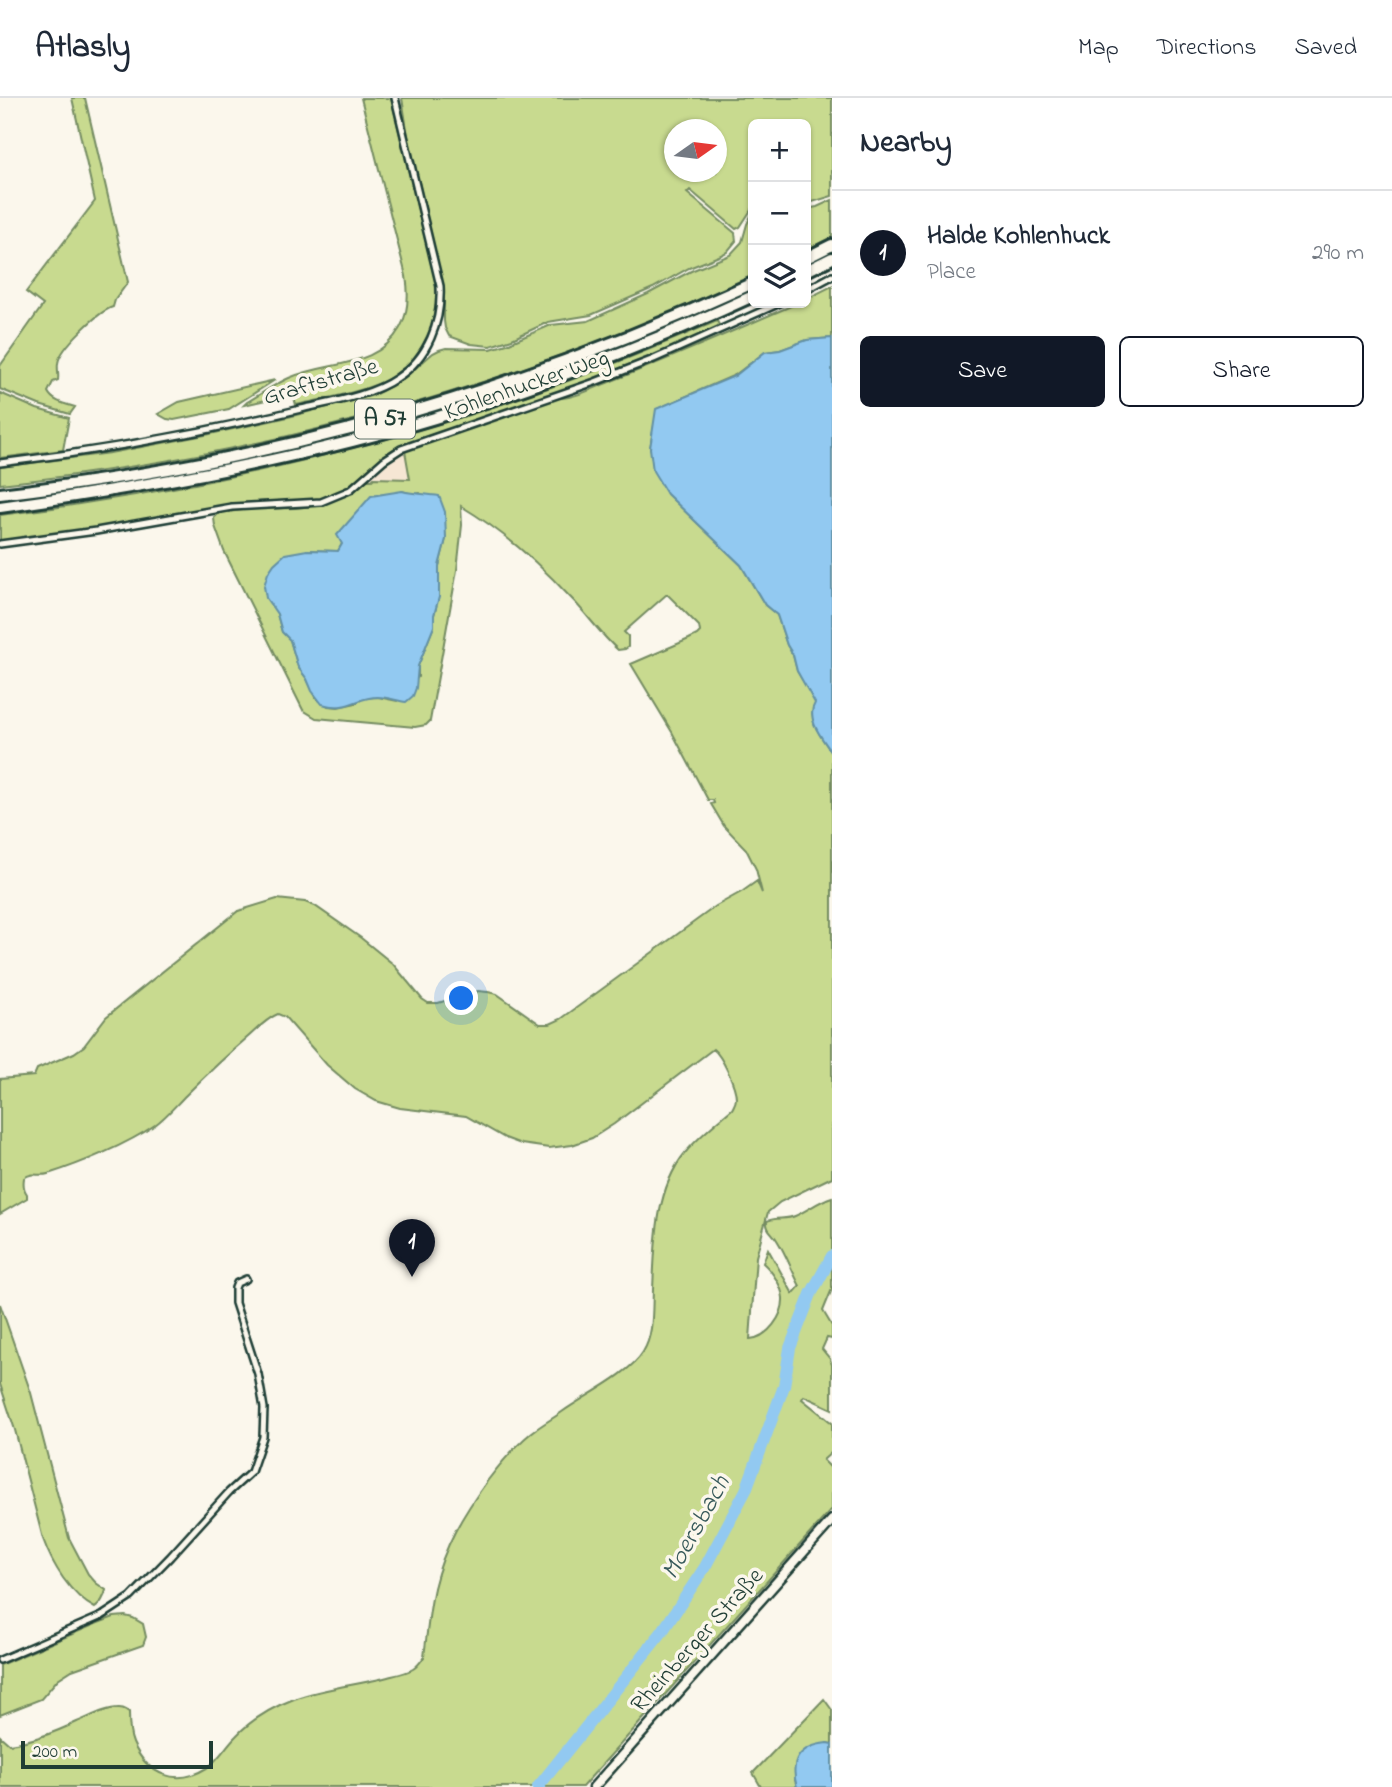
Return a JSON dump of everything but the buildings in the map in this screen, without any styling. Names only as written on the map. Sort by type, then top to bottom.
[{"type":"highway","points":[[811,256],[832,245]]},
{"type":"highway","points":[[811,268],[832,258]]},
{"type":"highway","name":"A 57","points":[[0,494],[104,480],[219,459],[371,423],[450,400],[592,351],[748,285]]},
{"type":"highway","name":"A 57","points":[[0,507],[201,475],[300,454],[376,434],[546,381],[656,339],[748,298]]},
{"type":"main road","name":"Rheinberger Straße","points":[[594,1787],[832,1520]]},
{"type":"street","name":"Graftstraße","points":[[0,463],[157,440],[269,417],[372,391],[397,379],[412,366],[432,337],[440,296],[437,271],[395,98]]},
{"type":"street","points":[[811,287],[832,276]]},
{"type":"street","name":"Kohlenhucker Weg","points":[[0,544],[96,531],[232,507],[321,502],[350,490],[401,449],[594,382],[769,308]]},
{"type":"street","points":[[0,1660],[102,1616],[131,1597],[251,1472],[263,1437],[264,1408],[258,1374],[235,1303],[237,1283],[246,1279]]},
{"type":"shaded area","points":[[405,451],[411,479],[367,480],[391,459]]},
{"type":"green space","points":[[72,98],[85,98],[128,282],[113,307],[81,331],[60,356],[58,380],[53,382],[48,392],[63,404],[75,407],[70,414],[0,389],[0,366],[43,305],[26,292],[95,201]]},
{"type":"green space","points":[[361,98],[391,98],[435,280],[436,297],[430,329],[424,343],[404,368],[375,385],[296,405],[293,394],[244,405],[289,378],[350,362],[378,351],[390,341],[403,322],[408,289],[406,276]]},
{"type":"green space","points":[[402,98],[832,98],[832,196],[811,202],[811,119],[748,119],[748,215],[740,227],[736,229],[690,190],[687,193],[735,233],[736,241],[727,252],[689,268],[653,288],[591,315],[548,322],[490,346],[471,344],[449,336],[444,321],[441,276],[408,136]]},
{"type":"green space","points":[[832,200],[832,237],[811,248],[811,208]]},
{"type":"green space","points":[[748,222],[748,278],[572,351],[386,411],[290,435],[194,456],[98,472],[0,484],[0,467],[110,453],[288,417],[374,395],[402,380],[439,350],[491,349],[551,325],[588,321],[730,255],[742,242]]},
{"type":"green space","points":[[832,286],[832,338],[807,340],[780,350],[765,352],[735,375],[657,409],[650,448],[667,494],[741,565],[765,605],[777,615],[797,671],[816,703],[813,709],[814,722],[832,753],[832,1177],[780,1202],[768,1212],[756,1257],[750,1339],[762,1335],[773,1325],[783,1305],[779,1284],[763,1263],[768,1249],[793,1294],[800,1286],[780,1245],[768,1229],[767,1221],[795,1216],[832,1197],[832,1289],[823,1311],[832,1326],[832,1339],[827,1338],[822,1349],[832,1365],[832,1409],[804,1396],[802,1399],[832,1423],[832,1452],[823,1460],[832,1469],[832,1509],[582,1787],[0,1787],[0,1736],[9,1744],[27,1741],[53,1733],[103,1711],[122,1708],[129,1712],[132,1739],[146,1763],[164,1775],[185,1777],[207,1768],[242,1730],[278,1706],[305,1695],[398,1675],[416,1666],[424,1657],[432,1597],[443,1558],[470,1505],[519,1443],[628,1368],[647,1345],[651,1330],[656,1237],[668,1184],[685,1153],[732,1109],[736,1101],[728,1072],[713,1049],[592,1138],[572,1145],[549,1148],[521,1144],[505,1138],[466,1116],[400,1108],[376,1101],[355,1089],[327,1065],[285,1017],[278,1014],[232,1051],[155,1125],[89,1159],[48,1174],[27,1176],[23,1184],[27,1198],[0,1214],[0,1079],[34,1076],[37,1069],[74,1053],[84,1046],[106,1017],[238,911],[277,899],[305,902],[315,906],[393,964],[428,1003],[438,1003],[478,991],[488,992],[497,994],[540,1024],[550,1024],[561,1019],[716,906],[757,881],[762,893],[756,869],[746,849],[724,826],[711,804],[714,803],[713,800],[708,800],[672,732],[631,664],[700,632],[699,626],[667,594],[624,632],[628,636],[628,647],[618,650],[558,584],[532,560],[505,536],[461,506],[462,525],[457,570],[430,721],[426,725],[415,727],[316,718],[303,710],[224,551],[215,526],[214,518],[219,513],[321,505],[347,495],[367,480],[410,479],[405,451],[558,398],[586,392],[786,308],[811,308],[811,296]],"holes":[[[402,491],[420,493],[445,531],[446,539],[439,566],[434,626],[418,666],[418,677],[397,701],[378,697],[364,698],[356,703],[328,706],[317,699],[298,667],[290,640],[282,632],[277,614],[307,550],[338,551],[342,544]]]},
{"type":"green space","points":[[717,321],[720,327],[660,353],[399,446],[350,485],[331,496],[309,501],[224,506],[137,522],[0,541],[0,515],[70,506],[208,481],[276,467],[412,432],[545,389]]},
{"type":"green space","points":[[275,380],[229,409],[174,420],[158,414],[179,402]]},
{"type":"green space","points":[[0,393],[37,409],[69,418],[63,450],[0,458]]},
{"type":"green space","points":[[0,1304],[31,1393],[69,1538],[88,1574],[106,1590],[95,1608],[78,1595],[63,1578],[43,1539],[15,1430],[0,1384]]},
{"type":"green space","points":[[125,1616],[143,1624],[146,1637],[143,1645],[72,1670],[58,1679],[41,1699],[0,1715],[0,1665],[98,1623]]},
{"type":"green space","points":[[824,1699],[832,1710],[832,1744],[827,1743],[795,1780],[797,1787],[761,1787],[753,1773]]},
{"type":"water","points":[[832,338],[832,753],[814,722],[812,709],[815,703],[797,671],[777,615],[765,605],[741,565],[667,494],[653,471],[650,448],[656,409],[735,376],[765,352],[780,350],[807,340]]},
{"type":"water","points":[[402,491],[439,496],[445,512],[446,539],[439,566],[439,597],[434,626],[418,666],[413,696],[406,702],[378,697],[339,706],[322,704],[298,667],[290,640],[282,632],[277,614],[266,598],[264,586],[268,573],[285,554],[307,550],[338,551],[342,544],[337,535],[371,496]]},
{"type":"water","points":[[832,1744],[832,1787],[797,1787],[795,1769],[799,1756],[810,1747]]},
{"type":"waterway","name":"Moersbach","points":[[538,1787],[662,1632],[705,1567],[746,1490],[784,1386],[790,1348],[811,1294],[832,1256]]},
{"type":"place","name":"Halde Kohlenhuck","points":[[412,1277]]}]
